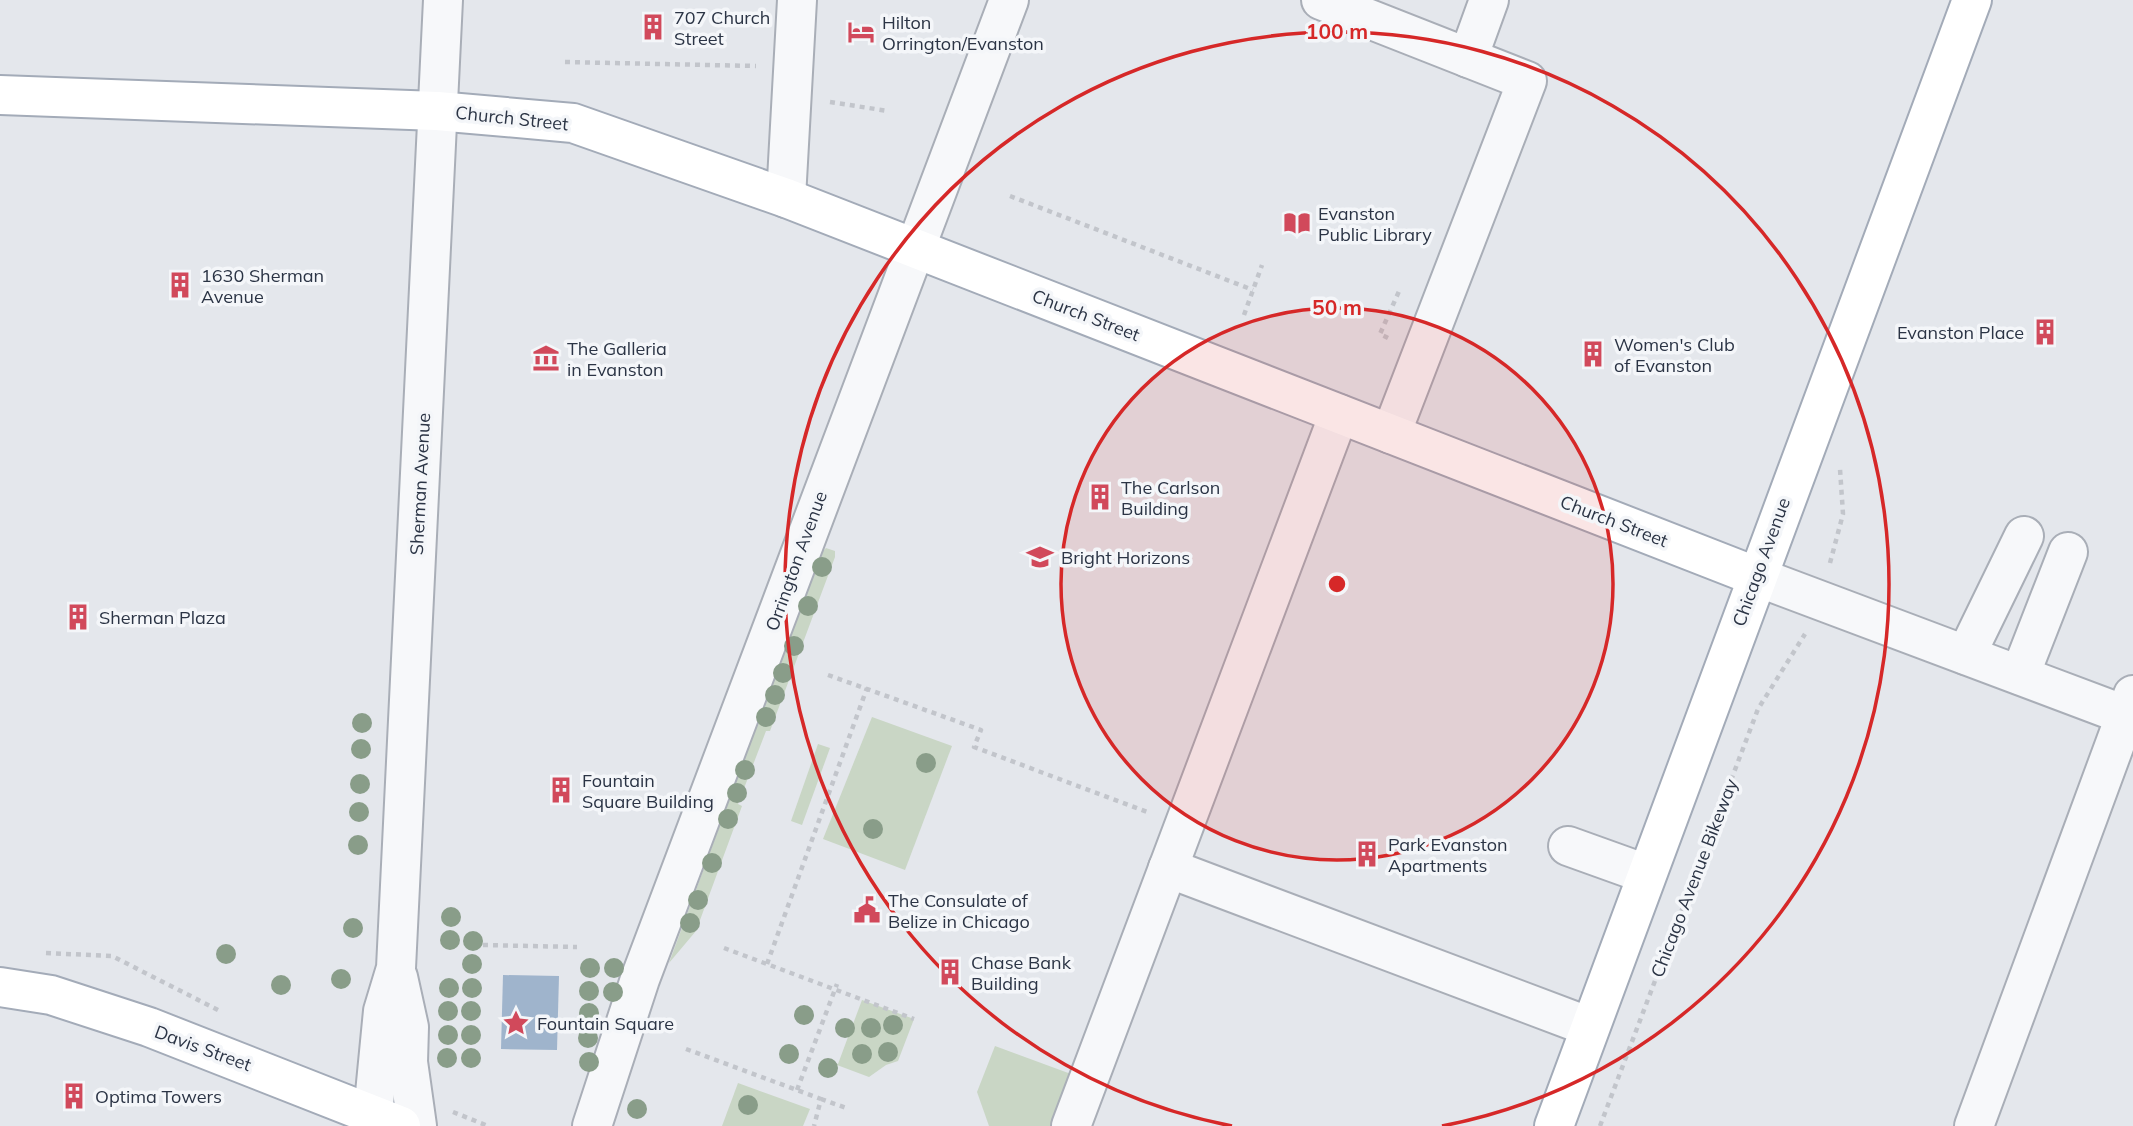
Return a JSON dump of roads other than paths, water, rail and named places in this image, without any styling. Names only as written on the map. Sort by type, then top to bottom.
[{"type":"main road","name":"Chicago Avenue","points":[[1553,1126],[1755,576],[1972,0]]},
{"type":"main road","name":"Church Street","points":[[0,95],[438,111],[573,123],[786,198],[914,247],[1755,576]]},
{"type":"main road","name":"Davis Street","points":[[0,987],[51,995],[149,1027],[387,1120]]},
{"type":"street","name":"Sherman Avenue","points":[[387,1120],[383,1011],[396,968],[443,0]]},
{"type":"street","points":[[786,198],[797,0]]},
{"type":"street","name":"Orrington Avenue","points":[[592,1126],[640,979],[1009,0]]},
{"type":"street","points":[[1321,0],[1527,81],[1391,434]]},
{"type":"street","points":[[1468,58],[1489,0]]},
{"type":"street","points":[[1070,1126],[1339,414]]},
{"type":"street","points":[[1966,655],[2024,536]]},
{"type":"street","points":[[2020,675],[2068,552]]},
{"type":"street","name":"Church Street","points":[[1755,576],[2020,675],[2130,709]]},
{"type":"street","points":[[1974,1126],[2130,709]]},
{"type":"street","points":[[1568,846],[1646,874]]},
{"type":"street","points":[[1168,868],[1590,1027]]},
{"type":"street","name":"Sherman Avenue","points":[[396,968],[409,1027],[408,1062],[417,1126]]},
{"type":"water","points":[[503,975],[559,976],[557,1050],[501,1049]]},
{"type":"place","name":"707 Church Street","points":[[653,27]]},
{"type":"place","name":"Hilton Orrington/Evanston","points":[[861,32]]},
{"type":"place","name":"Evanston Public Library","points":[[1297,223]]},
{"type":"place","name":"1630 Sherman Avenue","points":[[180,285]]},
{"type":"place","name":"Evanston Place","points":[[2045,332]]},
{"type":"place","name":"Women's Club of Evanston","points":[[1593,354]]},
{"type":"place","name":"The Galleria in Evanston","points":[[546,358]]},
{"type":"place","name":"The Carlson Building","points":[[1100,497]]},
{"type":"place","name":"Bright Horizons","points":[[1040,557]]},
{"type":"place","name":"Sherman Plaza","points":[[78,617]]},
{"type":"place","name":"Fountain Square Building","points":[[561,790]]},
{"type":"place","name":"Park Evanston Apartments","points":[[1367,854]]},
{"type":"place","name":"The Consulate of Belize in Chicago","points":[[867,910]]},
{"type":"place","name":"Chase Bank Building","points":[[950,972]]},
{"type":"place","name":"Fountain Square","points":[[516,1023]]},
{"type":"place","name":"Optima Towers","points":[[74,1096]]}]
